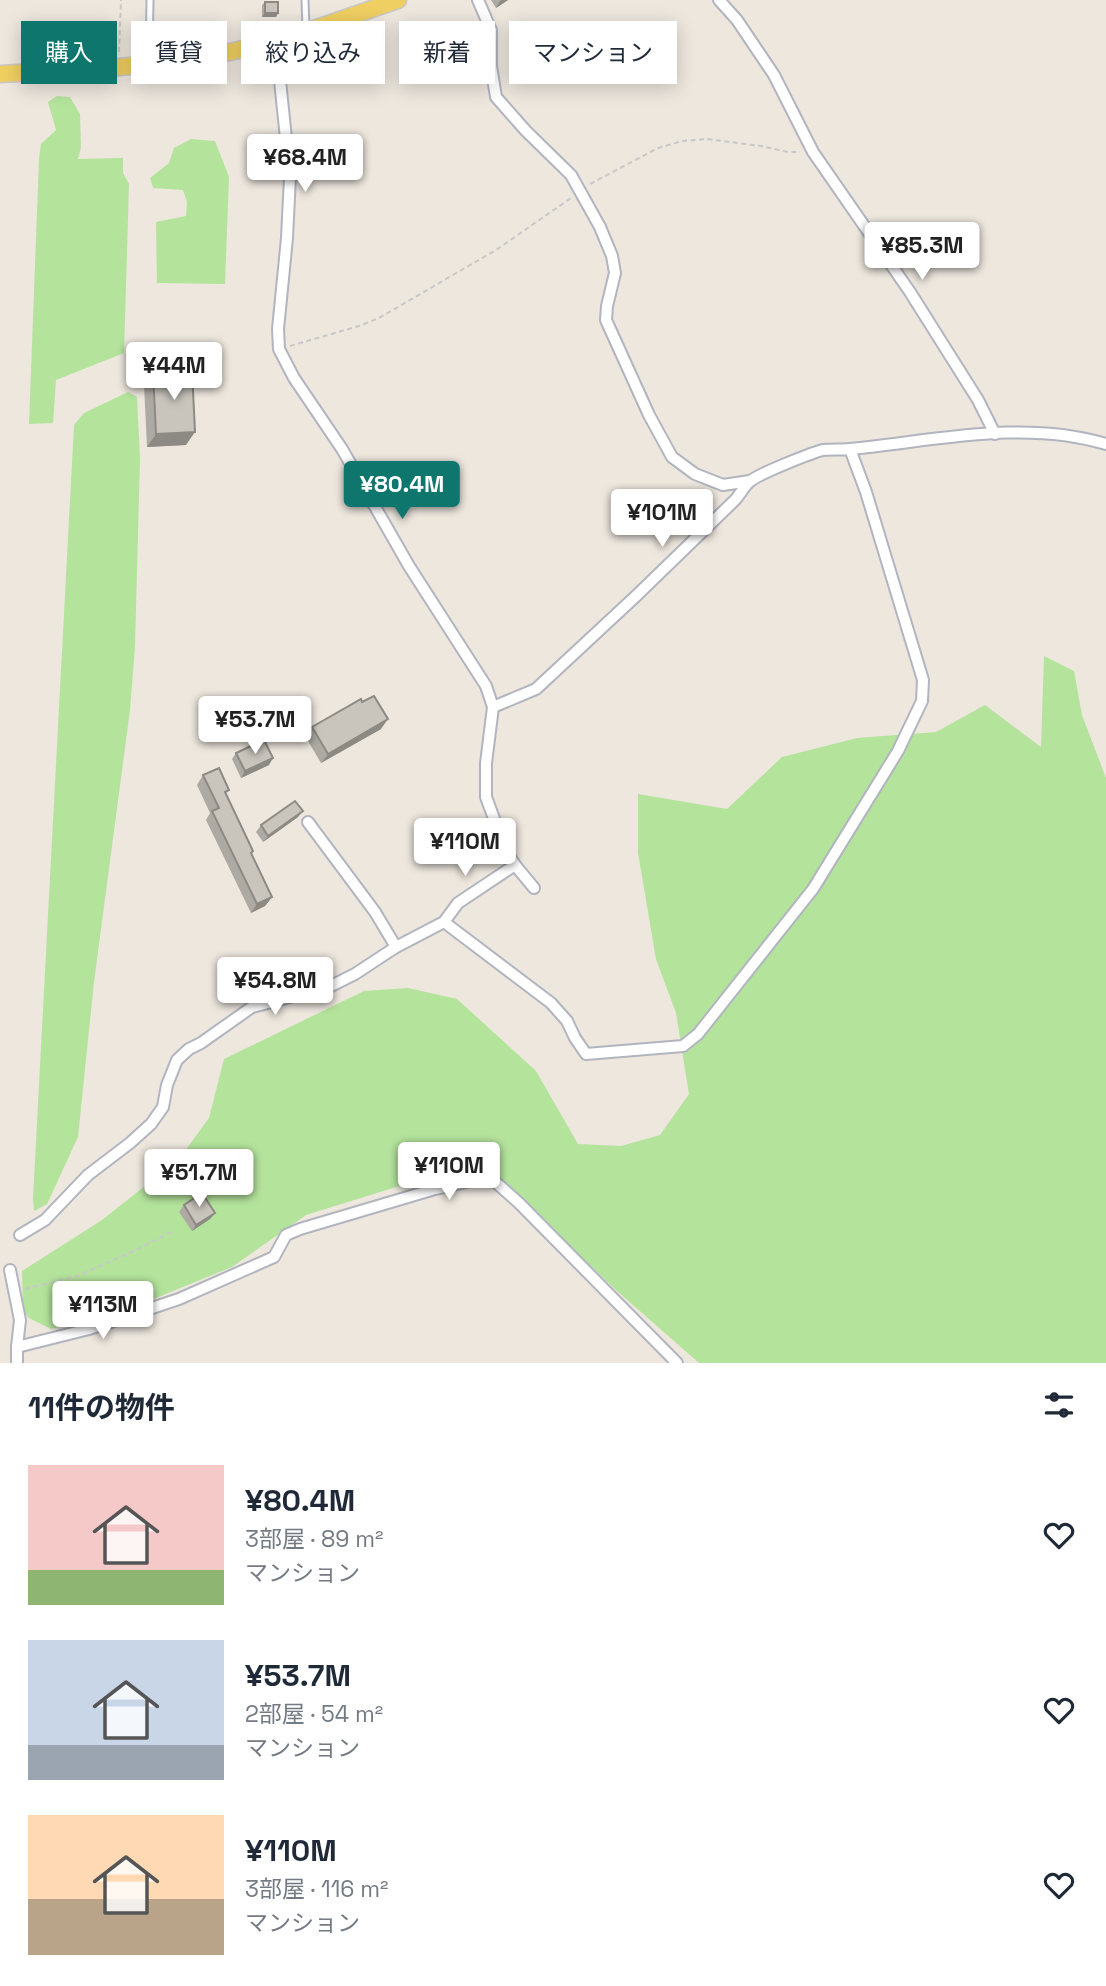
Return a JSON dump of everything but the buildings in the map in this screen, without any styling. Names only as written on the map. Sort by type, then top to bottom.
[{"type":"main road","points":[[336,21],[398,0]]},
{"type":"main road","points":[[0,74],[21,73]]},
{"type":"street","points":[[478,0],[491,30],[491,66],[496,97],[571,175],[600,227],[612,256],[615,273],[606,320],[649,415],[672,457],[695,474],[723,485],[751,481],[824,450],[995,434],[1040,432],[1106,444]]},
{"type":"street","points":[[719,0],[737,20],[774,75],[813,152],[910,292],[978,400],[995,434]]},
{"type":"street","points":[[280,84],[290,177],[278,329],[279,349],[294,378],[342,449],[409,566],[486,686],[493,707],[486,763],[486,797],[506,851],[534,888]]},
{"type":"street","points":[[444,922],[551,1003],[567,1021],[586,1054],[684,1046],[698,1034],[813,889],[898,751],[922,701],[923,680],[866,492],[849,449]]},
{"type":"street","points":[[493,707],[536,689],[736,499],[751,481]]},
{"type":"street","points":[[307,822],[375,912],[396,947]]},
{"type":"street","points":[[20,1236],[45,1220],[88,1175],[150,1124],[163,1107],[167,1085],[177,1060],[189,1049],[252,1007],[331,986],[355,974],[396,947],[444,922],[458,903],[515,865]]},
{"type":"street","points":[[17,1347],[89,1329],[179,1299],[274,1257],[286,1235],[300,1229],[435,1189],[479,1179],[492,1179],[677,1363]]},
{"type":"street","points":[[10,1270],[20,1321],[17,1363]]},
{"type":"lane","points":[[150,0],[150,21]]},
{"type":"lane","points":[[305,0],[306,21]]},
{"type":"path","points":[[117,38],[121,0]]},
{"type":"path","points":[[587,186],[658,148],[682,141],[707,139],[788,152],[813,152]]},
{"type":"path","points":[[279,349],[379,318],[495,250],[578,193]]},
{"type":"path","points":[[14,1292],[77,1276],[175,1230]]},
{"type":"green space","points":[[57,96],[70,97],[80,114],[81,147],[78,159],[123,158],[123,173],[129,184],[124,353],[56,380],[53,423],[29,424],[39,159],[41,144],[56,130],[48,102]]},
{"type":"green space","points":[[191,139],[215,141],[229,177],[225,284],[157,283],[156,222],[186,216],[187,202],[183,190],[153,188],[150,178],[169,163],[174,148]]},
{"type":"green space","points":[[128,392],[137,397],[140,459],[135,646],[130,710],[94,982],[78,1137],[47,1204],[34,1211],[74,425],[84,413]]},
{"type":"green space","points":[[1044,656],[1074,671],[1082,715],[1106,778],[1106,1363],[699,1363],[617,1291],[480,1161],[306,1215],[232,1267],[141,1304],[51,1329],[29,1318],[23,1311],[22,1271],[102,1220],[179,1159],[209,1118],[224,1059],[364,991],[408,988],[457,999],[536,1071],[578,1144],[621,1146],[660,1135],[689,1094],[676,1013],[656,959],[638,853],[638,794],[727,809],[782,757],[857,738],[936,732],[985,705],[1041,747]]}]
